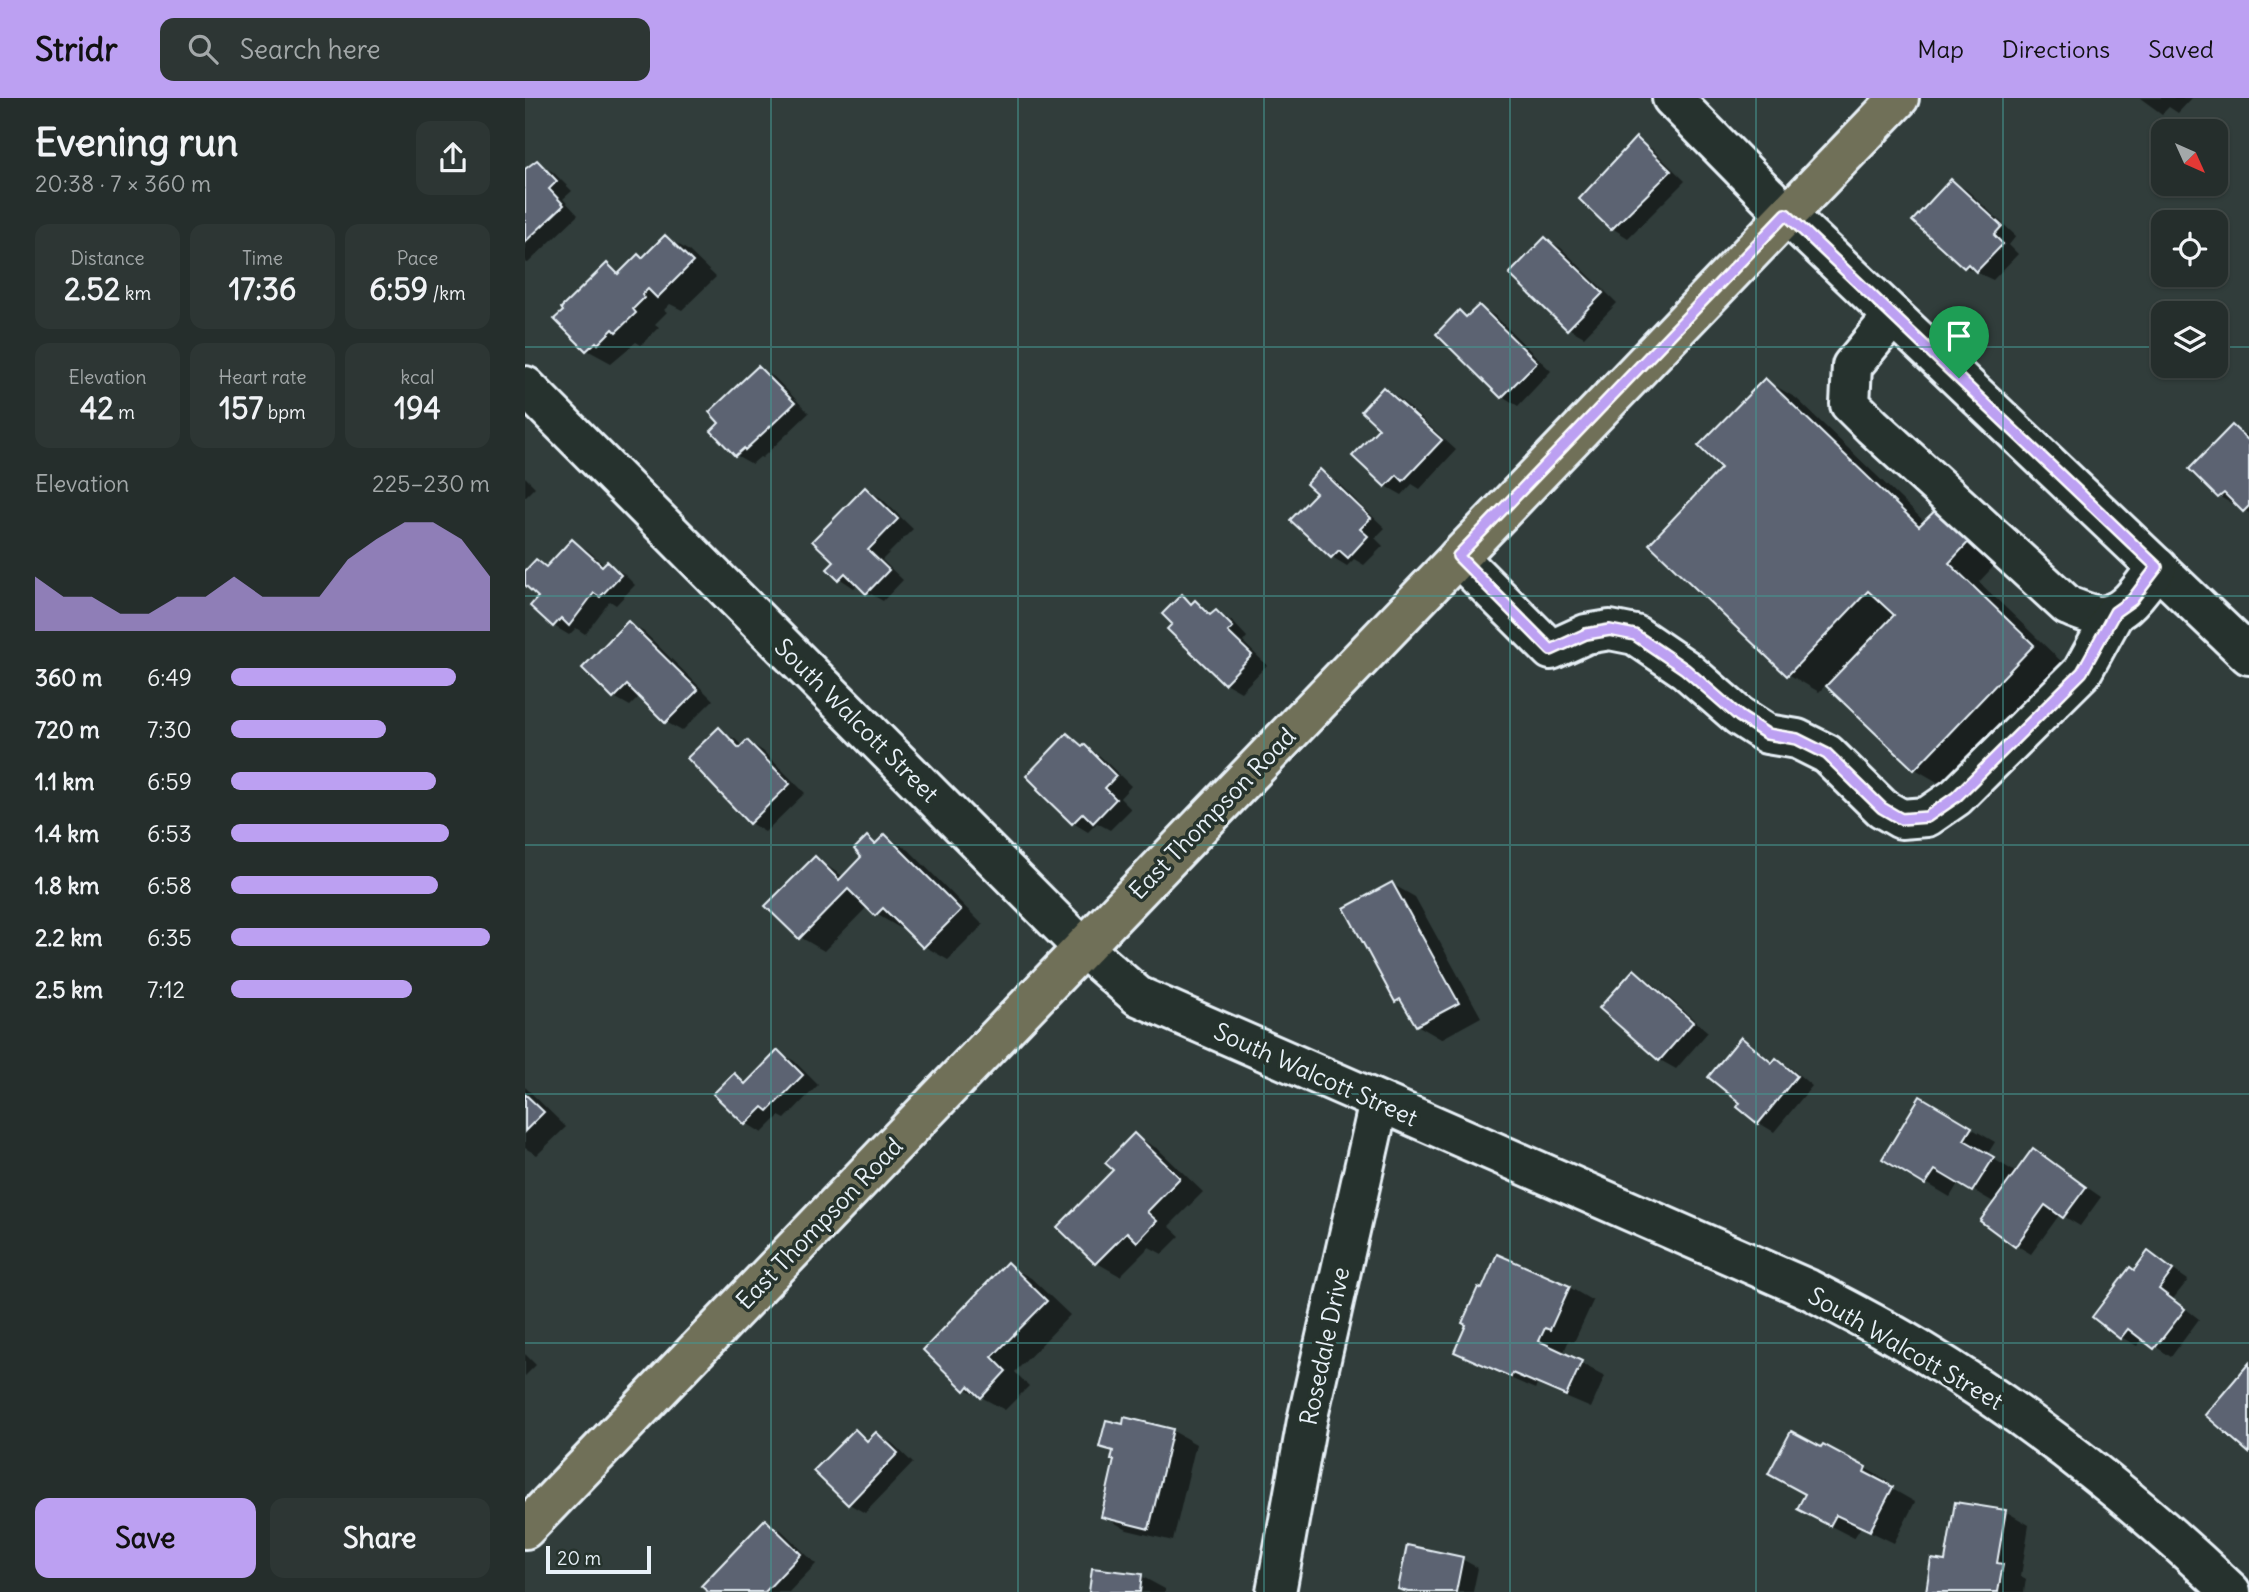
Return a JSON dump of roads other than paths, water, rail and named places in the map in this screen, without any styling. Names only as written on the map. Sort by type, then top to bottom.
[{"type":"main road","name":"East Thompson Road","points":[[525,1529],[1899,98]]},
{"type":"street","points":[[1672,98],[1786,214],[2249,655]]},
{"type":"street","points":[[1893,316],[1852,366],[1850,404],[2068,606],[2097,616],[2115,612],[2132,600],[2157,567]]},
{"type":"street","name":"South Walcott Street","points":[[525,386],[1083,948],[1139,996],[1808,1289],[1879,1326],[1990,1394],[2068,1450],[2132,1501],[2227,1590]]},
{"type":"street","points":[[1458,556],[1551,650],[1586,634],[1610,630],[1635,635],[1685,669],[1739,716],[1767,734],[1797,739],[1827,754],[1882,808],[1901,819],[1927,817],[1956,797],[2082,672],[2115,612]]},
{"type":"street","name":"Rosedale Drive","points":[[1276,1592],[1307,1421],[1379,1101]]}]
